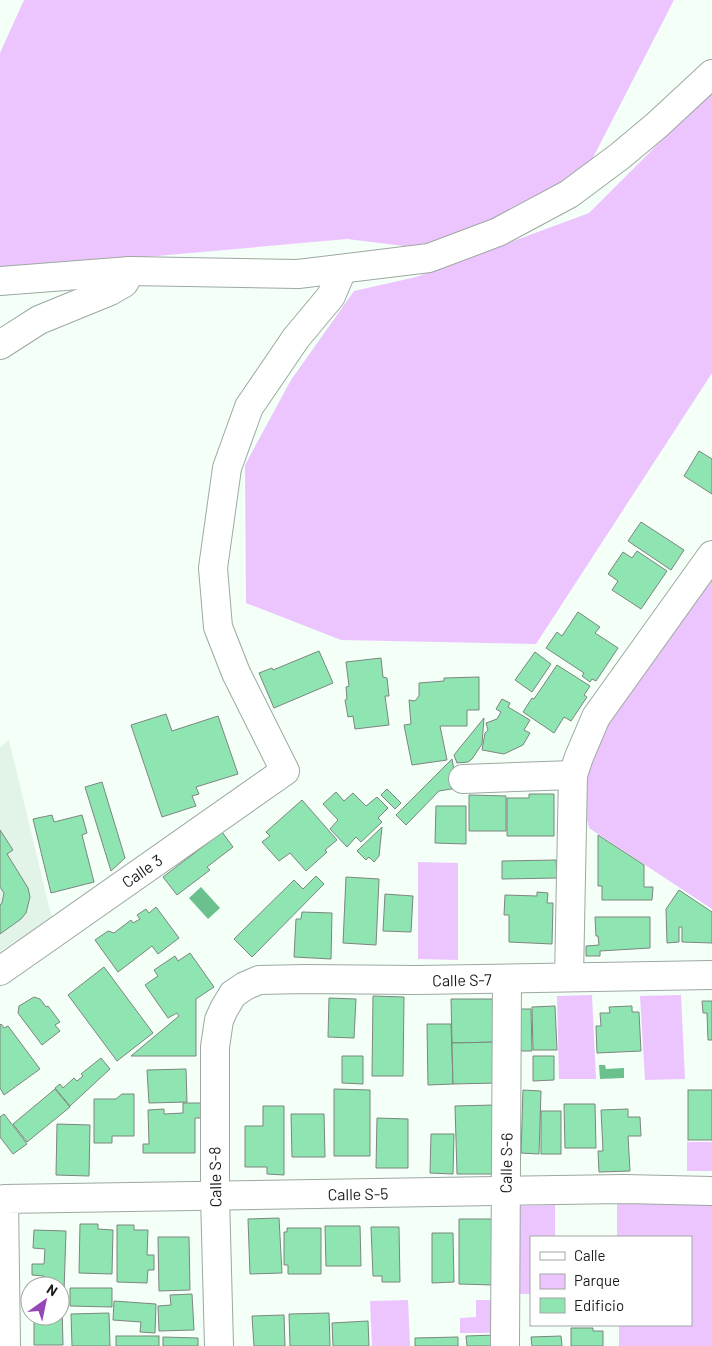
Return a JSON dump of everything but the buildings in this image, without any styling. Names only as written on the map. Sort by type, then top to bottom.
[{"type":"street","points":[[0,281],[130,271],[298,274],[429,258],[498,232],[569,194],[657,125],[712,74]]},
{"type":"street","name":"Calle 3","points":[[0,971],[285,771],[236,673],[218,627],[213,568],[227,468],[249,407],[296,338],[331,296],[340,277],[340,269]]},
{"type":"street","points":[[0,345],[39,320],[110,291],[124,283],[130,271]]},
{"type":"street","points":[[569,977],[574,775],[579,757],[596,716],[712,554]]},
{"type":"street","points":[[463,779],[574,775]]},
{"type":"street","name":"Calle S-7","points":[[224,1009],[233,994],[259,980],[506,979],[712,975]]},
{"type":"street","name":"Calle S-6","points":[[505,1346],[506,979]]},
{"type":"street","name":"Calle S-8","points":[[219,1346],[215,1196],[215,1047],[219,1020],[224,1009]]},
{"type":"street","name":"Calle S-5","points":[[6,1346],[4,1198],[624,1190],[712,1191]]},
{"type":"shaded area","points":[[9,740],[52,919],[0,951],[0,747]]},
{"type":"shaded area","points":[[201,887],[220,908],[208,919],[189,898]]},
{"type":"shaded area","points":[[599,1065],[605,1065],[606,1069],[624,1068],[624,1078],[600,1079]]},
{"type":"green space","points":[[24,0],[674,0],[580,183],[428,249],[347,239],[0,270],[0,53]]},
{"type":"green space","points":[[712,90],[712,373],[536,644],[341,640],[246,603],[245,465],[291,380],[354,291],[416,277],[589,213]]},
{"type":"green space","points":[[712,571],[712,909],[589,828],[583,802],[583,775],[599,731]]},
{"type":"green space","points":[[418,862],[458,863],[458,960],[418,959]]},
{"type":"green space","points":[[592,995],[596,1079],[559,1079],[557,996]]},
{"type":"green space","points":[[681,995],[685,1079],[645,1080],[640,996]]},
{"type":"green space","points":[[687,1142],[712,1142],[712,1171],[687,1171]]},
{"type":"green space","points":[[712,1202],[712,1346],[619,1346],[619,1326],[692,1326],[692,1236],[617,1236],[617,1203]]},
{"type":"green space","points":[[555,1205],[555,1236],[530,1236],[530,1294],[512,1294],[511,1206]]},
{"type":"green space","points":[[408,1300],[410,1346],[372,1346],[370,1301]]},
{"type":"green space","points":[[476,1300],[495,1300],[496,1333],[460,1333],[460,1318],[476,1317]]}]
